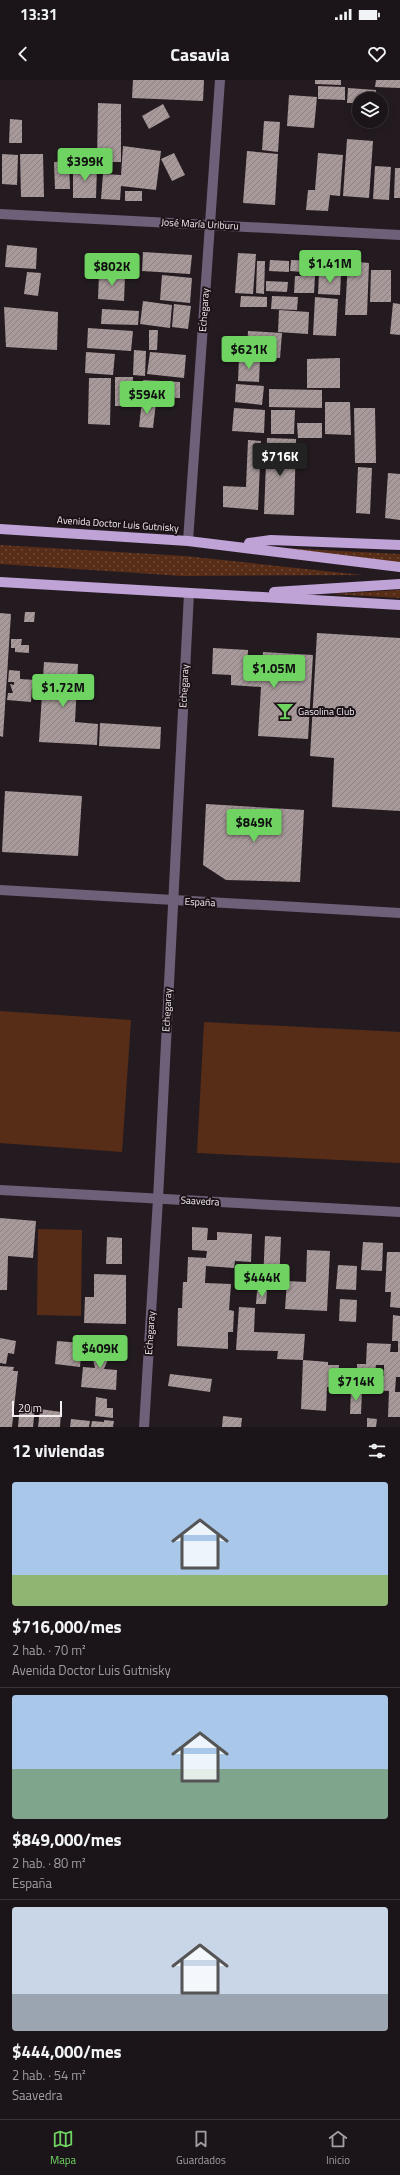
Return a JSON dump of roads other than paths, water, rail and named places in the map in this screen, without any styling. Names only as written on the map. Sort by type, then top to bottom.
[{"type":"main road","name":"Avenida Doctor Luis Gutnisky","points":[[0,529],[188,540],[400,567]]},
{"type":"main road","name":"Avenida Doctor Luis Gutnisky","points":[[233,545],[270,540],[400,546]]},
{"type":"main road","points":[[0,582],[400,605]]},
{"type":"main road","points":[[230,595],[400,584]]},
{"type":"street","name":"Echegaray","points":[[188,540],[220,80]]},
{"type":"street","name":"José María Uriburu","points":[[0,214],[400,235]]},
{"type":"street","name":"Echegaray","points":[[144,1427],[158,1199],[188,593]]},
{"type":"street","name":"España","points":[[0,890],[400,913]]},
{"type":"street","name":"Saavedra","points":[[0,1190],[400,1212]]},
{"type":"place","name":"Gasolina Club","points":[[285,711]]}]
